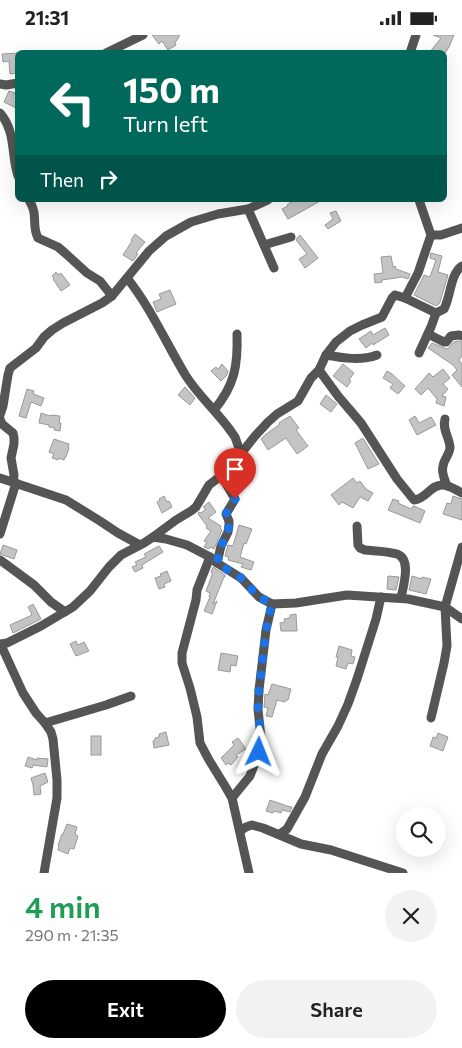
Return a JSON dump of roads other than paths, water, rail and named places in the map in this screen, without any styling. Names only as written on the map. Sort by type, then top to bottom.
[{"type":"street","points":[[112,50],[143,35]]},
{"type":"street","points":[[411,50],[416,35]]},
{"type":"street","points":[[0,84],[15,84]]},
{"type":"street","points":[[0,113],[10,129],[15,169]]},
{"type":"street","points":[[30,202],[36,215],[35,225],[38,238],[58,247],[66,253],[100,281],[112,296]]},
{"type":"street","points":[[1,409],[10,368],[36,348],[52,330],[112,296],[150,251],[166,236],[191,222],[206,217],[248,209],[264,202]]},
{"type":"street","points":[[405,298],[418,273],[431,235],[420,202]]},
{"type":"street","points":[[248,209],[274,268]]},
{"type":"street","points":[[431,235],[441,235],[462,228]]},
{"type":"street","points":[[264,245],[291,237]]},
{"type":"street","points":[[418,353],[436,313],[444,309],[447,304],[453,278],[460,271]]},
{"type":"street","points":[[127,278],[154,317],[188,379],[235,437],[241,454]]},
{"type":"street","points":[[44,873],[57,786],[53,739],[45,723],[23,693],[1,644],[7,643],[41,626],[73,607],[81,601],[121,555],[153,537],[196,507],[209,485],[241,454],[268,422],[298,401],[311,378],[319,370],[326,355],[336,342],[350,331],[382,317],[395,295],[436,313]]},
{"type":"street","points":[[214,410],[224,399],[235,371],[237,334]]},
{"type":"street","points":[[428,334],[444,342],[451,335],[462,336]]},
{"type":"street","points":[[326,355],[364,359],[377,355]]},
{"type":"street","points":[[319,370],[361,423],[397,479],[414,500],[422,498],[435,486],[441,484],[462,493]]},
{"type":"street","points":[[0,419],[2,424],[13,433],[14,444],[11,458],[15,482],[0,534]]},
{"type":"street","points":[[445,419],[443,426],[450,445],[450,451],[442,467],[447,486]]},
{"type":"street","points":[[221,475],[235,499],[226,514],[229,521],[228,532],[197,590],[182,653],[182,663],[197,717],[200,743],[232,798],[249,873]]},
{"type":"street","points":[[0,478],[66,500],[140,545]]},
{"type":"street","points":[[357,526],[358,545],[360,548],[396,554],[403,558],[406,571],[402,598]]},
{"type":"street","points":[[153,537],[187,545],[241,578],[259,597],[272,604],[296,603],[348,595],[402,598],[445,607],[462,619]]},
{"type":"street","points":[[430,718],[445,654],[447,628],[445,607],[462,547]]},
{"type":"street","points":[[0,560],[34,585],[51,602],[65,612]]},
{"type":"street","points":[[280,834],[287,829],[305,797],[322,754],[348,704],[382,597]]},
{"type":"street","points":[[232,798],[250,776],[259,752],[261,738],[258,709],[259,691],[266,630],[272,604]]},
{"type":"street","points":[[45,723],[131,696]]},
{"type":"street","points":[[240,831],[252,825],[280,834],[300,844],[331,850],[403,873]]}]
